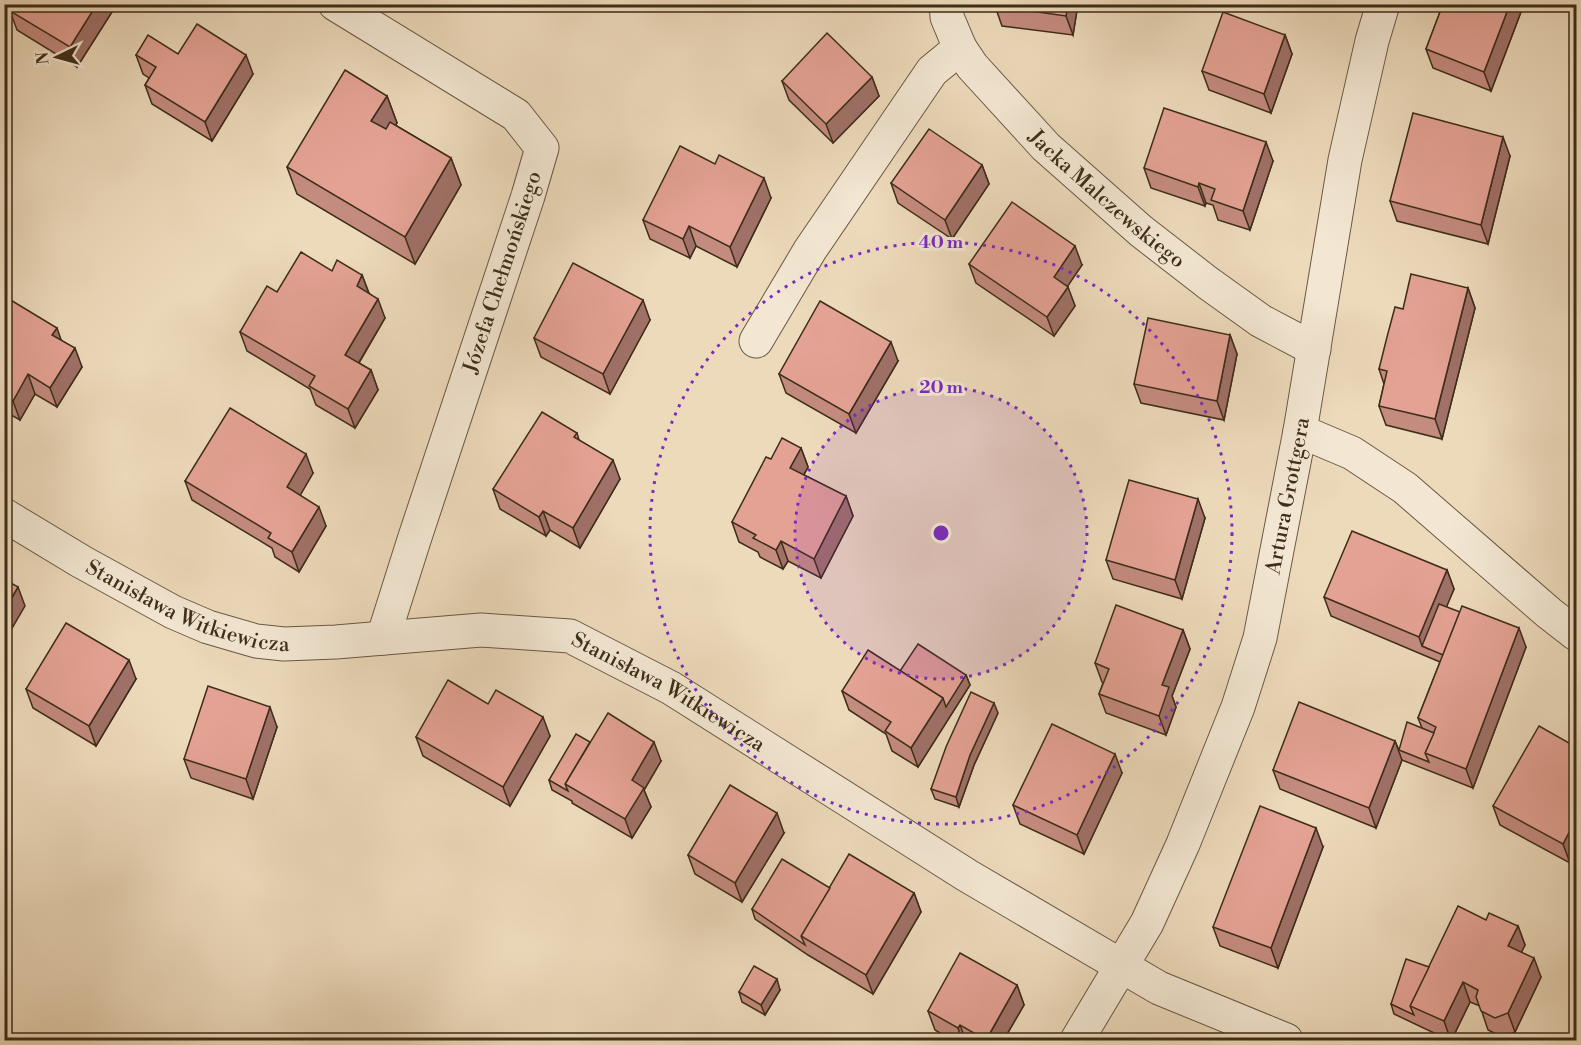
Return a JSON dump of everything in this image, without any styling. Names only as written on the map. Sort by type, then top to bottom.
[{"type":"street","name":"Józefa Chełmońskiego","points":[[335,4],[516,115],[542,148],[383,638]]},
{"type":"street","name":"Jacka Malczewskiego","points":[[946,4],[947,17],[960,48],[972,66],[1046,147],[1141,231],[1208,283],[1261,321],[1314,349]]},
{"type":"street","name":"Artura Grottgera","points":[[1121,965],[1147,923],[1183,844],[1238,707],[1260,638],[1300,431],[1345,160],[1372,41],[1383,4]]},
{"type":"street","points":[[756,340],[810,250],[932,71],[960,48]]},
{"type":"street","points":[[1300,431],[1352,453],[1405,488],[1576,634]]},
{"type":"street","name":"Stanisława Witkiewicza","points":[[4,515],[82,562],[173,612],[208,627],[256,641],[284,644],[481,630],[570,636],[671,688],[968,876],[1159,988],[1286,1041]]},
{"type":"street","points":[[1077,1041],[1121,965]]},
{"type":"building","points":[[14,4],[97,4],[70,47],[10,11]]},
{"type":"building","points":[[995,4],[1068,4],[1066,16],[995,6]]},
{"type":"building","points":[[1443,4],[1510,4],[1484,72],[1426,49]]},
{"type":"building","points":[[1223,12],[1285,35],[1264,94],[1202,71]]},
{"type":"building","points":[[197,24],[246,55],[205,122],[145,85],[156,67],[136,55],[148,35],[178,54]]},
{"type":"building","points":[[827,33],[872,77],[826,124],[782,81]]},
{"type":"building","points":[[345,70],[387,96],[371,121],[386,129],[390,122],[451,158],[405,237],[287,167]]},
{"type":"building","points":[[1164,108],[1266,142],[1243,211],[1211,200],[1215,189],[1199,183],[1198,187],[1144,168]]},
{"type":"building","points":[[1413,113],[1503,137],[1481,225],[1390,201]]},
{"type":"building","points":[[929,129],[982,165],[945,220],[891,183]]},
{"type":"building","points":[[680,146],[715,164],[719,155],[764,178],[730,247],[689,226],[683,239],[643,220]]},
{"type":"building","points":[[1012,202],[1075,246],[1054,277],[1068,287],[1047,317],[969,264]]},
{"type":"building","points":[[301,252],[332,271],[337,260],[362,275],[357,286],[378,299],[345,355],[371,370],[348,409],[309,386],[315,376],[240,332],[267,286],[277,292]]},
{"type":"building","points":[[573,263],[643,300],[603,374],[534,338]]},
{"type":"building","points":[[1411,274],[1468,288],[1435,419],[1379,406],[1387,371],[1379,369],[1395,307],[1403,309]]},
{"type":"building","points":[[4,296],[57,328],[52,335],[75,348],[50,388],[28,374],[13,401],[4,396]]},
{"type":"building","points":[[820,301],[891,342],[849,414],[779,374]]},
{"type":"building","points":[[1148,318],[1230,335],[1217,401],[1134,384]]},
{"type":"building","points":[[230,408],[306,454],[287,487],[319,507],[292,552],[268,538],[271,533],[185,481]]},
{"type":"building","points":[[542,412],[577,433],[574,437],[613,460],[573,528],[543,511],[539,517],[493,489]]},
{"type":"building","points":[[782,438],[801,448],[790,468],[846,496],[814,559],[781,541],[776,550],[753,538],[756,535],[732,522],[766,457],[771,459]]},
{"type":"building","points":[[1129,480],[1198,499],[1175,580],[1106,560]]},
{"type":"building","points":[[1352,531],[1447,570],[1419,637],[1324,597]]},
{"type":"building","points":[[4,579],[18,587],[4,611]]},
{"type":"building","points":[[1439,604],[1460,612],[1443,655],[1422,646]]},
{"type":"building","points":[[1116,605],[1183,630],[1162,685],[1169,687],[1159,716],[1099,694],[1109,669],[1095,663]]},
{"type":"building","points":[[1462,606],[1519,628],[1466,769],[1425,753],[1436,727],[1418,718]]},
{"type":"building","points":[[66,623],[129,660],[89,726],[26,689]]},
{"type":"building","points":[[918,644],[966,675],[946,707],[943,698],[900,671]]},
{"type":"building","points":[[868,650],[943,698],[911,748],[885,731],[891,722],[842,691]]},
{"type":"building","points":[[448,680],[488,704],[496,690],[543,717],[503,787],[416,737]]},
{"type":"building","points":[[208,686],[270,707],[246,779],[184,759]]},
{"type":"building","points":[[971,692],[994,703],[970,755],[956,797],[931,789],[946,747]]},
{"type":"building","points":[[1299,702],[1395,741],[1369,808],[1273,770]]},
{"type":"building","points":[[608,713],[654,742],[632,780],[644,788],[625,819],[565,784]]},
{"type":"building","points":[[1407,722],[1434,733],[1425,753],[1429,762],[1399,750]]},
{"type":"building","points":[[1052,724],[1115,754],[1077,835],[1013,805]]},
{"type":"building","points":[[1539,726],[1576,747],[1576,819],[1563,844],[1493,806]]},
{"type":"building","points":[[576,734],[590,742],[565,784],[568,791],[549,780]]},
{"type":"building","points":[[730,785],[777,813],[735,883],[688,855]]},
{"type":"building","points":[[1260,806],[1316,828],[1271,948],[1213,927]]},
{"type":"building","points":[[849,854],[914,893],[866,975],[801,936]]},
{"type":"building","points":[[782,859],[830,888],[801,936],[805,945],[752,909]]},
{"type":"building","points":[[1458,906],[1486,920],[1489,913],[1518,926],[1508,946],[1534,958],[1508,1013],[1495,1018],[1481,1011],[1476,997],[1478,990],[1463,982],[1444,1021],[1410,1006]]},
{"type":"building","points":[[960,953],[1017,985],[986,1040],[928,1011]]},
{"type":"building","points":[[1406,959],[1429,967],[1410,1006],[1414,1015],[1391,1004]]},
{"type":"building","points":[[754,966],[777,979],[761,1005],[739,992]]}]
